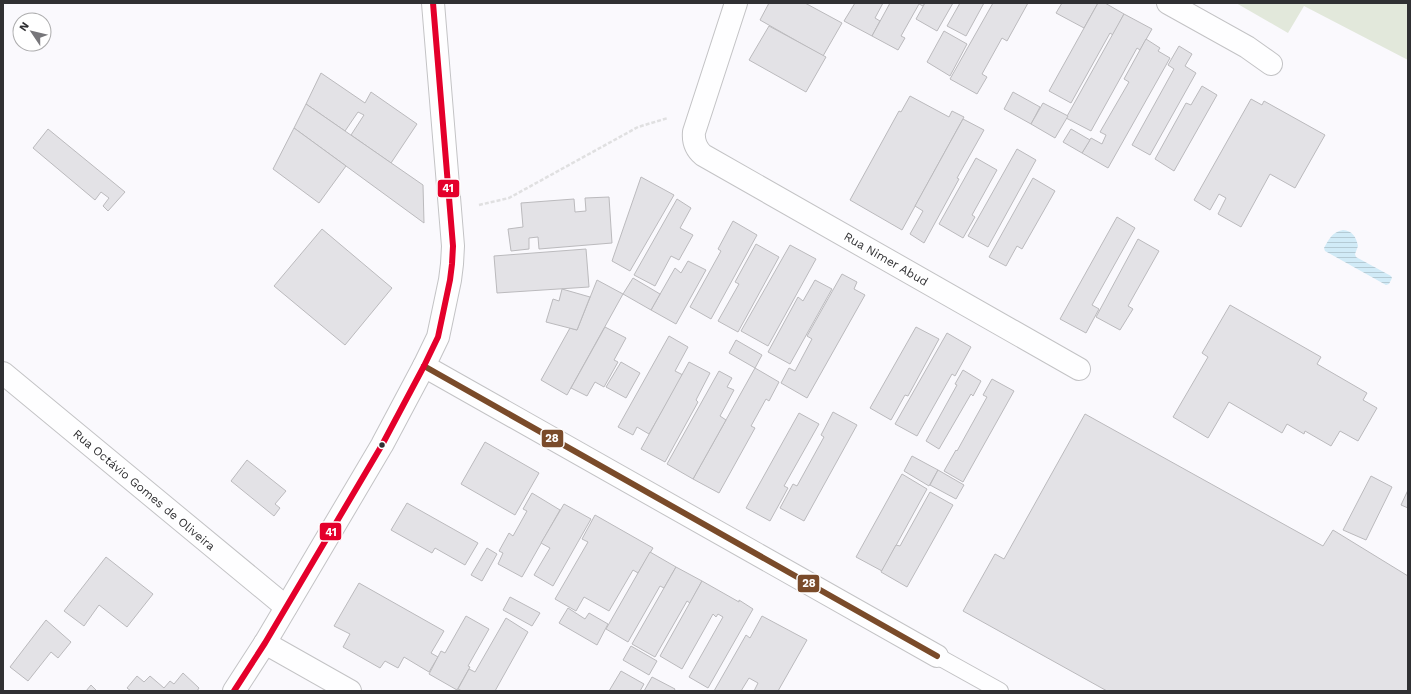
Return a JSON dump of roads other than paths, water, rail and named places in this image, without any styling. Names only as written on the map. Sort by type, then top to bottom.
[{"type":"street","points":[[234,691],[265,643],[382,445],[438,337],[450,280],[452,252],[450,208],[433,3]]},
{"type":"street","name":"Rua Nimer Abud","points":[[736,3],[694,137],[696,147],[703,155],[1079,369]]},
{"type":"street","points":[[1168,3],[1247,47],[1271,64]]},
{"type":"street","points":[[424,366],[937,656]]},
{"type":"street","name":"Rua Octávio Gomes de Oliveira","points":[[3,373],[286,607]]},
{"type":"street","points":[[265,643],[350,691]]},
{"type":"lane","points":[[937,656],[1000,691]]},
{"type":"water","points":[[1343,230],[1351,233],[1356,239],[1358,246],[1355,254],[1356,257],[1391,276],[1392,278],[1389,284],[1386,285],[1325,251],[1324,248],[1331,236],[1336,232]]}]
